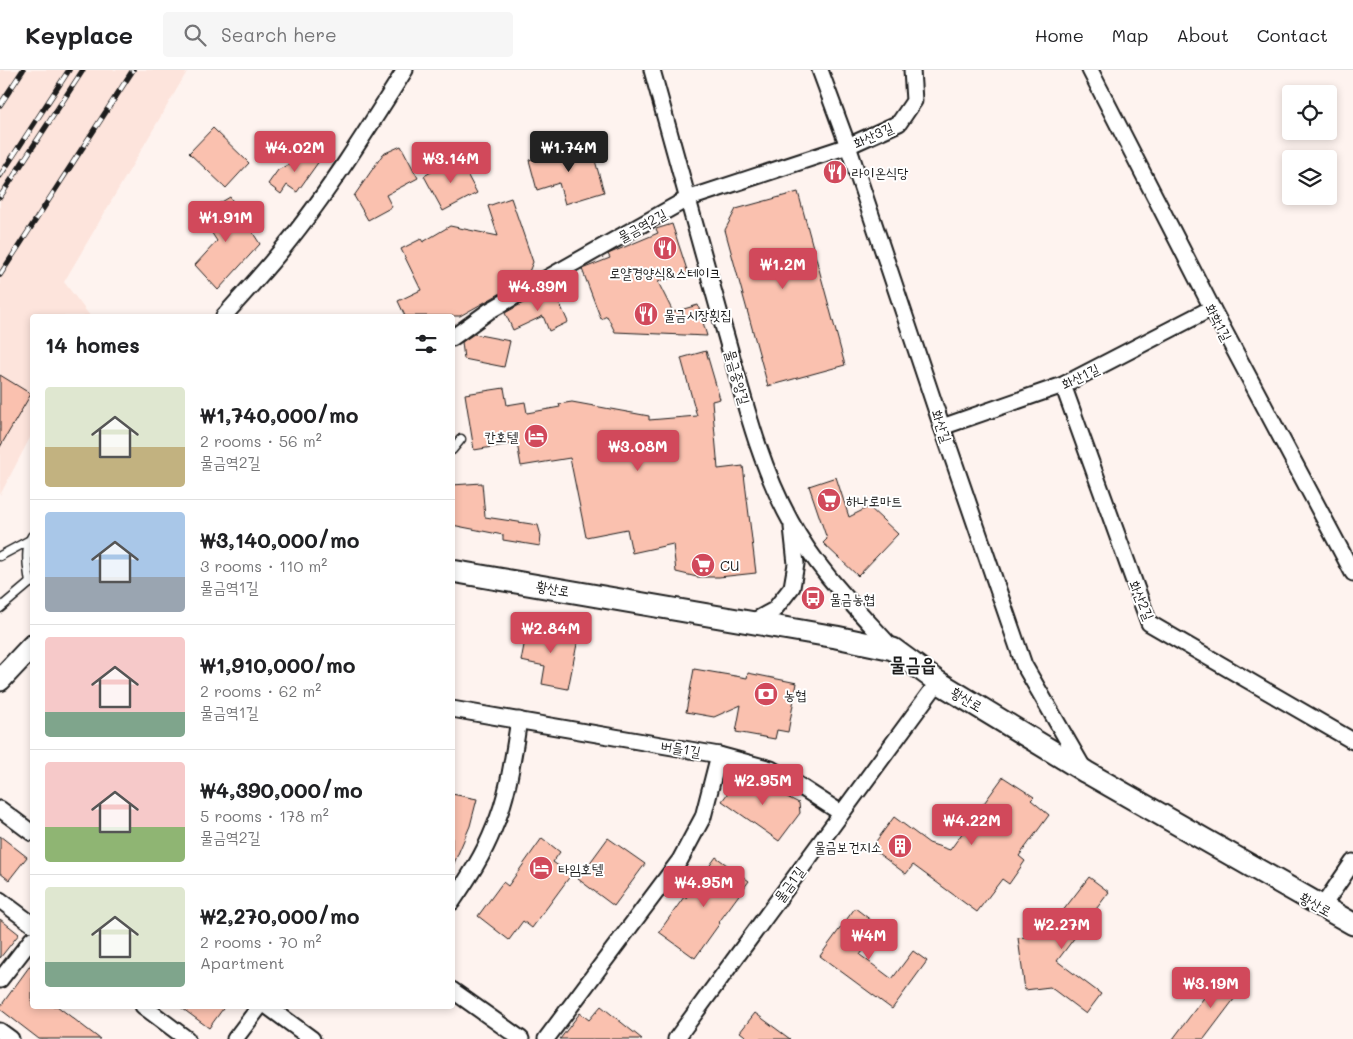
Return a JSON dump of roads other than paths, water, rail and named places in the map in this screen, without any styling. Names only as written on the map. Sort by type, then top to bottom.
[{"type":"main road","name":"황산로","points":[[455,572],[750,622],[893,649],[938,682],[1086,772],[1353,924]]},
{"type":"main road","points":[[0,680],[30,648]]},
{"type":"street","points":[[226,314],[284,247],[314,208],[405,70]]},
{"type":"street","name":"물금중앙길","points":[[652,70],[752,429],[775,488],[791,523],[808,550],[848,600],[893,649]]},
{"type":"street","name":"화산길","points":[[820,70],[848,146],[1024,665],[1086,772]]},
{"type":"street","name":"화산3길","points":[[848,146],[899,123],[914,101],[912,70]]},
{"type":"street","name":"화학1길","points":[[1090,70],[1212,308],[1353,573]]},
{"type":"street","name":"물금역2길","points":[[455,336],[489,311],[688,199],[848,146]]},
{"type":"street","name":"화산1길","points":[[942,427],[1064,385],[1212,308]]},
{"type":"street","name":"화산2길","points":[[1064,385],[1149,623],[1353,741]]},
{"type":"street","points":[[750,622],[774,610],[792,587],[796,564],[791,523]]},
{"type":"street","name":"물금1길","points":[[676,1039],[938,682]]},
{"type":"street","name":"버들1길","points":[[455,709],[719,755],[703,817],[680,860],[546,1039]]},
{"type":"street","points":[[455,898],[477,865],[495,827],[507,789],[519,720]]},
{"type":"street","points":[[719,755],[771,769],[798,784],[841,813]]},
{"type":"street","points":[[0,809],[30,832]]},
{"type":"street","points":[[1322,907],[1353,862]]},
{"type":"street","points":[[0,900],[30,922]]},
{"type":"street","points":[[0,980],[30,942]]},
{"type":"street","points":[[455,992],[521,1039]]},
{"type":"street","points":[[147,1009],[187,1039]]},
{"type":"street","points":[[235,1039],[258,1009]]},
{"type":"street","points":[[271,1009],[312,1039]]},
{"type":"street","points":[[0,1031],[11,1039]]},
{"type":"lane","points":[[455,446],[461,439]]},
{"type":"lane","points":[[0,556],[30,539]]},
{"type":"lane","points":[[30,544],[27,562],[30,577]]},
{"type":"lane","points":[[0,608],[30,583]]},
{"type":"railway","points":[[0,105],[23,70]]},
{"type":"railway","points":[[0,176],[69,70]]},
{"type":"railway","points":[[0,197],[83,70]]},
{"type":"railway","points":[[0,275],[133,70]]},
{"type":"place","name":"라이온식당","points":[[835,172]]},
{"type":"place","name":"로얄경양식&스테이크","points":[[665,248]]},
{"type":"place","name":"물금시장횟집","points":[[646,314]]},
{"type":"place","name":"칸호텔","points":[[536,436]]},
{"type":"place","name":"하나로마트","points":[[829,500]]},
{"type":"place","name":"CU","points":[[703,565]]},
{"type":"place","name":"물금농협","points":[[813,598]]},
{"type":"place","name":"농협","points":[[766,694]]},
{"type":"place","name":"물금보건지소","points":[[900,846]]},
{"type":"place","name":"타임호텔","points":[[541,868]]},
{"type":"district","name":"물금읍","points":[[913,663]]}]
